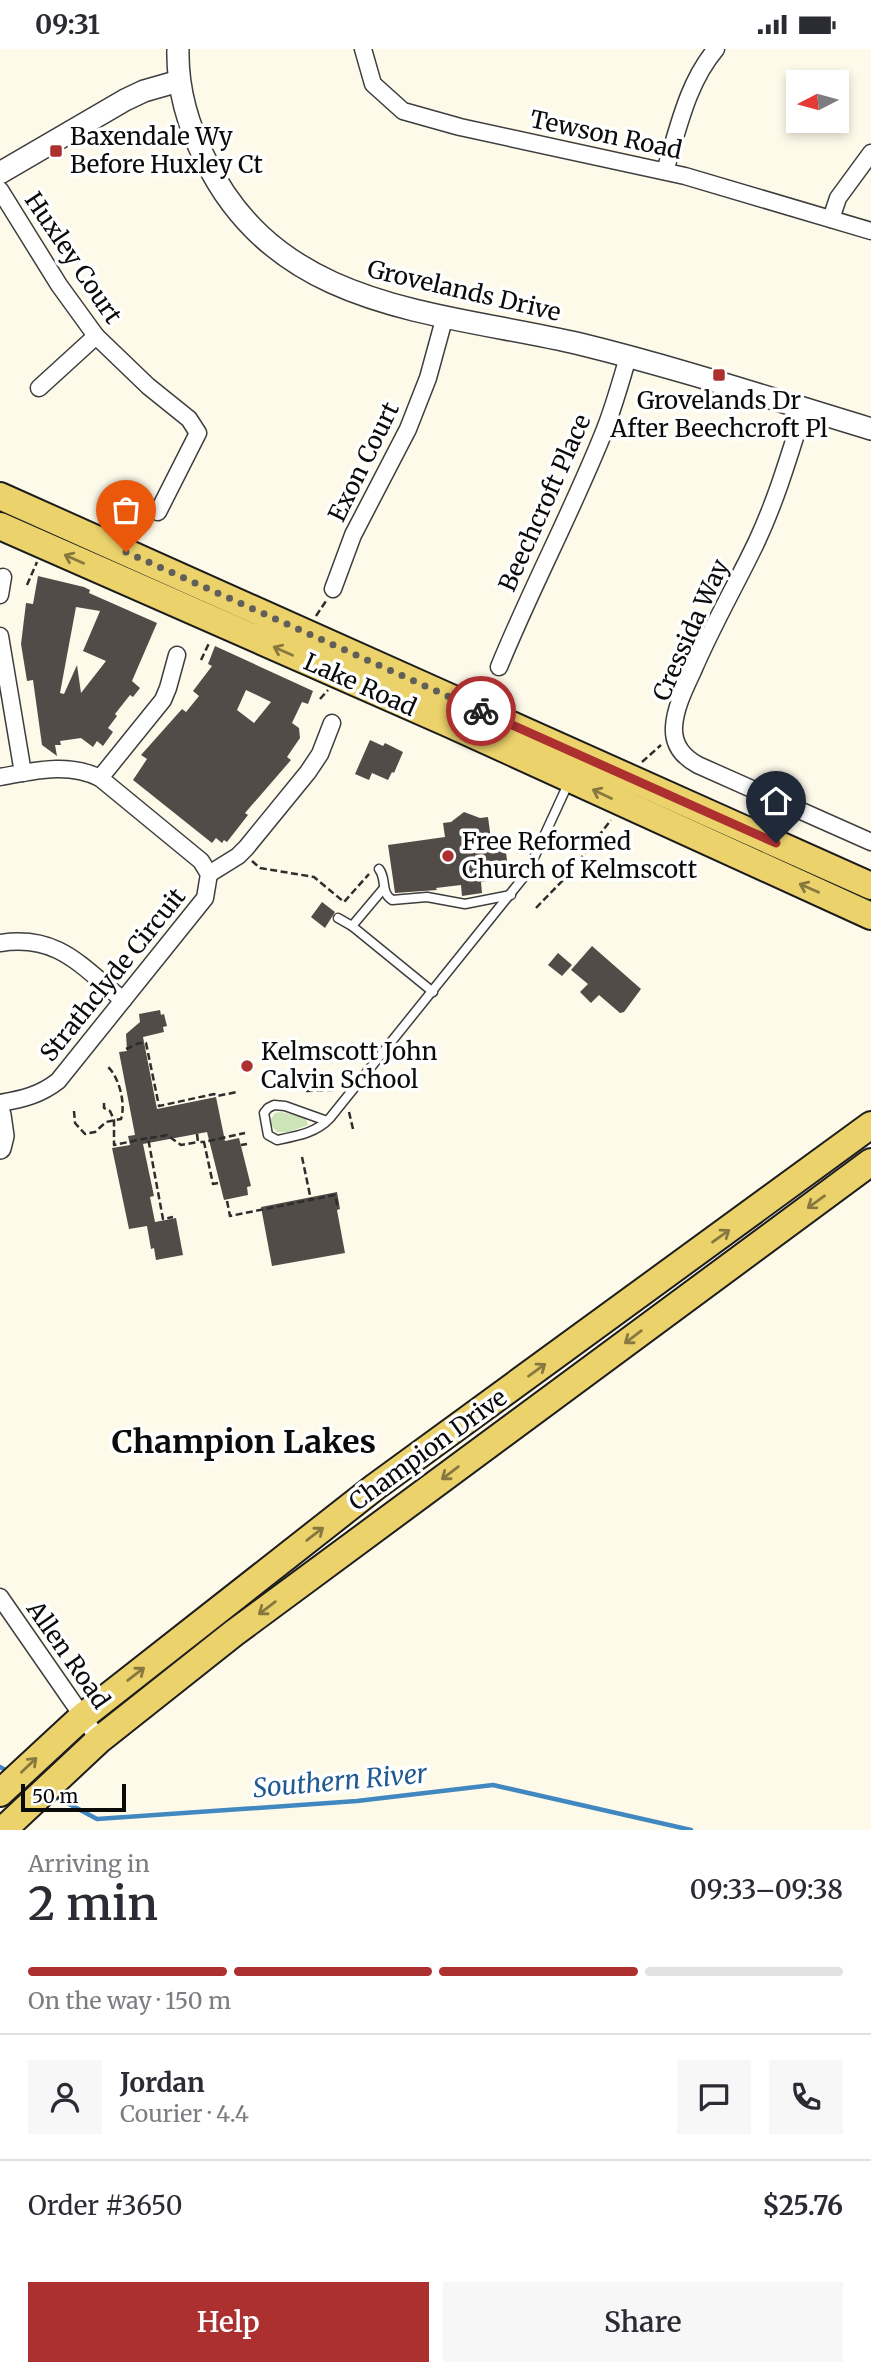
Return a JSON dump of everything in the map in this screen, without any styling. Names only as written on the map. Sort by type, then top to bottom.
[{"type":"main road","name":"Lake Road","points":[[0,496],[871,886]]},
{"type":"main road","name":"Lake Road","points":[[0,526],[871,916]]},
{"type":"main road","points":[[570,779],[582,755]]},
{"type":"main road","name":"Champion Drive","points":[[0,1793],[82,1717],[375,1487],[871,1125]]},
{"type":"main road","name":"Champion Drive","points":[[3,1830],[91,1747],[234,1633],[871,1162]]},
{"type":"street","name":"Grovelands Drive","points":[[178,49],[179,81],[190,125],[212,174],[239,214],[272,247],[315,276],[351,292],[445,316],[580,344],[871,429]]},
{"type":"street","name":"Tewson Road","points":[[363,49],[373,84],[403,111],[460,127],[665,171],[871,231]]},
{"type":"street","points":[[665,171],[688,98],[705,62],[716,49]]},
{"type":"street","points":[[0,173],[125,100],[144,91],[179,81]]},
{"type":"street","points":[[831,219],[838,198],[871,153]]},
{"type":"street","name":"Huxley Court","points":[[0,190],[59,285],[96,336],[148,386],[189,419],[198,433],[158,512]]},
{"type":"street","name":"Exon Court","points":[[333,589],[353,535],[408,429],[428,377],[445,316]]},
{"type":"street","points":[[39,388],[96,336]]},
{"type":"street","name":"Beechcroft Place","points":[[499,667],[606,427],[628,357]]},
{"type":"street","name":"Cressida Way","points":[[804,409],[787,465],[757,540],[707,636],[684,692],[675,719],[675,737],[680,752],[698,765],[871,842]]},
{"type":"street","points":[[0,595],[3,577]]},
{"type":"street","points":[[0,636],[23,773]]},
{"type":"street","points":[[100,778],[163,700],[169,688],[177,655]]},
{"type":"street","points":[[209,874],[246,848],[299,783],[320,754],[332,723]]},
{"type":"street","name":"Strathclyde Circuit","points":[[0,776],[59,768],[89,773],[100,778],[201,861],[209,874],[205,898],[58,1081],[44,1092],[29,1098],[0,1103]]},
{"type":"street","points":[[0,943],[29,940],[54,947],[123,1000]]},
{"type":"street","points":[[0,1115],[3,1136],[0,1148]]},
{"type":"street","name":"Allen Road","points":[[0,1597],[82,1717],[91,1747]]},
{"type":"lane","points":[[327,1121],[278,1105],[270,1106],[264,1113],[266,1130],[270,1138],[274,1139],[307,1133],[327,1121],[511,895],[533,861],[570,779]]},
{"type":"lane","points":[[375,872],[382,874],[387,896],[392,900],[426,897],[465,904],[511,895]]},
{"type":"lane","points":[[352,926],[384,888]]},
{"type":"lane","points":[[338,918],[352,926],[433,992]]},
{"type":"path","points":[[136,545],[143,520],[158,512]]},
{"type":"path","points":[[27,585],[40,555]]},
{"type":"path","points":[[312,623],[333,589]]},
{"type":"path","points":[[201,660],[214,633]]},
{"type":"path","points":[[481,700],[499,667]]},
{"type":"path","points":[[638,769],[643,760],[665,740]]},
{"type":"path","points":[[536,908],[568,875],[613,817]]},
{"type":"path","points":[[247,857],[260,868],[314,877],[344,902],[368,873],[375,872]]},
{"type":"path","points":[[126,1049],[146,1043],[159,1106],[237,1092]]},
{"type":"path","points":[[74,1111],[75,1123],[85,1133],[95,1132],[106,1122],[121,1119],[122,1107],[117,1082],[112,1070],[107,1067]]},
{"type":"path","points":[[306,1091],[345,1089]]},
{"type":"path","points":[[104,1103],[104,1108],[111,1112],[114,1121],[114,1145],[167,1135],[181,1145],[245,1133]]},
{"type":"path","points":[[347,1106],[353,1129]]},
{"type":"path","points":[[197,1134],[198,1142]]},
{"type":"path","points":[[148,1138],[163,1219],[173,1217]]},
{"type":"path","points":[[204,1142],[213,1184],[218,1183]]},
{"type":"path","points":[[241,1145],[247,1144]]},
{"type":"path","points":[[302,1157],[311,1200]]},
{"type":"path","points":[[227,1201],[230,1216],[335,1195],[338,1208]]},
{"type":"green space","points":[[275,1113],[306,1118],[308,1125],[288,1132],[277,1132],[271,1125],[271,1119]]},
{"type":"building","points":[[38,576],[84,587],[90,590],[89,593],[157,623],[132,681],[140,688],[133,697],[130,695],[115,714],[117,716],[108,728],[113,732],[103,746],[97,741],[93,747],[81,738],[60,741],[61,745],[55,745],[57,756],[42,745],[33,680],[27,681],[21,644],[26,603],[33,604]],"holes":[[[76,607],[100,611],[83,651],[106,661],[81,693],[77,665],[64,694],[60,693]]]},
{"type":"building","points":[[215,646],[313,691],[308,704],[302,702],[292,723],[299,728],[300,738],[287,757],[291,760],[245,813],[248,815],[227,842],[224,840],[222,843],[216,838],[212,843],[133,780],[147,759],[141,755],[182,709],[186,712],[199,696],[193,691],[212,666],[208,664]],"holes":[[[246,690],[271,702],[254,723],[237,710]]]},
{"type":"building","points":[[370,740],[383,746],[385,743],[403,752],[388,780],[372,773],[369,780],[355,774]]},
{"type":"building","name":"Free Reformed Church of Kelmscott","points":[[464,812],[480,818],[488,817],[491,839],[504,837],[508,868],[493,869],[494,880],[481,882],[482,893],[462,896],[461,885],[395,893],[388,845],[445,837],[443,823],[451,822]]},
{"type":"building","points":[[322,902],[335,912],[325,928],[311,917]]},
{"type":"building","points":[[592,946],[641,989],[624,1012],[620,1013],[599,995],[591,1003],[580,992],[588,984],[571,970]]},
{"type":"building","points":[[558,953],[572,965],[562,976],[548,965]]},
{"type":"building","points":[[160,1010],[167,1026],[163,1027],[164,1032],[143,1037],[157,1109],[216,1097],[225,1141],[239,1138],[251,1186],[247,1187],[248,1195],[224,1200],[207,1132],[143,1144],[154,1196],[150,1197],[155,1222],[176,1218],[183,1255],[156,1260],[147,1226],[129,1229],[112,1148],[130,1145],[128,1136],[135,1135],[119,1052],[127,1051],[126,1034],[140,1022],[139,1014]]},
{"type":"building","points":[[337,1192],[340,1209],[337,1210],[345,1253],[272,1266],[261,1207]]},
{"type":"waterway","name":"Southern River","points":[[0,1767],[9,1772]]},
{"type":"waterway","name":"Southern River","points":[[54,1796],[97,1819],[357,1801],[493,1785],[691,1830]]},
{"type":"way so far","points":[[126,552],[481,711]]},
{"type":"place","name":"Baxendale Wy Before Huxley Ct","points":[[56,151]]},
{"type":"place","name":"Grovelands Dr After Beechcroft Pl","points":[[719,375]]},
{"type":"place","name":"Free Reformed Church of Kelmscott","points":[[448,856]]},
{"type":"place","name":"Kelmscott John Calvin School","points":[[247,1066]]},
{"type":"district","name":"Champion Lakes","points":[[244,1442]]},
{"type":"route","points":[[481,711],[776,843]]}]
